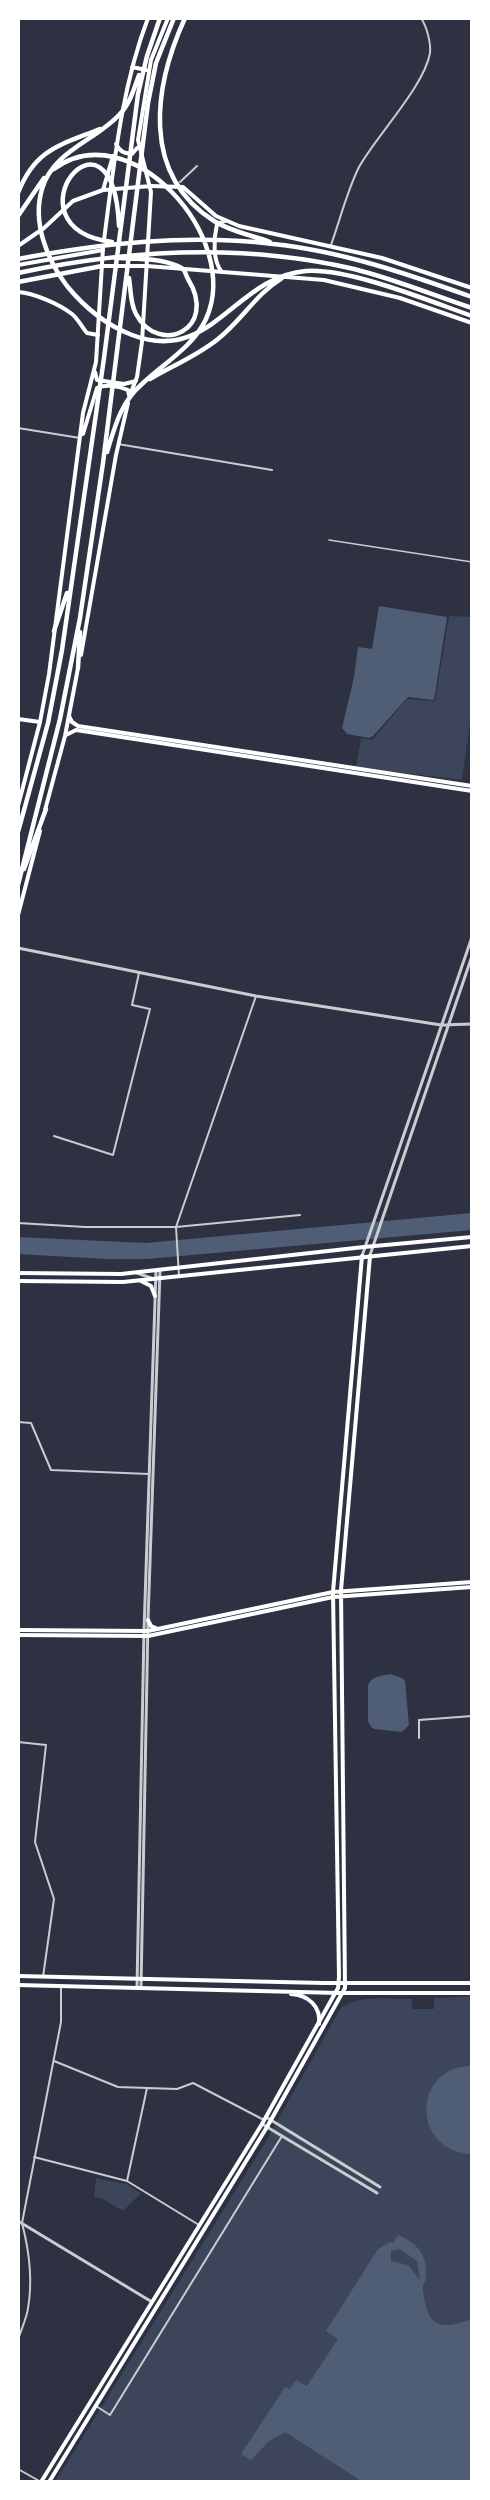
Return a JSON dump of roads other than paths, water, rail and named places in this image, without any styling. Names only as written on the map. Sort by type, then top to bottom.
[{"type":"highway","points":[[160,18],[128,104],[118,117],[56,164],[43,185],[39,206],[42,235],[55,267],[78,299],[96,315],[118,329],[159,342],[178,340],[201,332],[261,286],[289,274],[314,271],[346,276],[472,316]]},
{"type":"highway","points":[[18,884],[60,719],[80,618],[104,463],[153,77],[161,47],[174,18]]},
{"type":"highway","points":[[185,18],[169,62],[160,105],[161,141],[168,166],[185,195],[208,216],[237,232],[278,245],[357,261],[472,297]]},
{"type":"highway","points":[[18,832],[48,723],[62,650],[104,358],[138,94],[147,56]]},
{"type":"highway","points":[[18,193],[30,169],[45,153],[68,141],[105,127]]},
{"type":"highway","points":[[18,216],[50,172],[68,161],[90,155],[111,157],[141,169],[165,186],[188,210],[202,234],[212,259],[214,276],[211,304],[205,320],[194,338],[132,393],[119,415],[104,463]]},
{"type":"highway","points":[[47,198],[51,183],[62,171],[80,165],[96,169],[105,175],[114,191],[120,240]]},
{"type":"highway","points":[[50,213],[58,224]]},
{"type":"highway","points":[[72,234],[91,239],[192,240],[278,245]]},
{"type":"highway","points":[[18,259],[120,240]]},
{"type":"highway","points":[[18,273],[105,257],[170,251],[229,251],[302,259],[355,269],[472,308]]},
{"type":"highway","points":[[105,257],[153,259],[178,266],[185,271],[195,290],[198,302],[196,316],[189,326],[169,335],[157,334],[146,327],[132,304],[129,273]]},
{"type":"highway","points":[[18,282],[102,266]]},
{"type":"highway","points":[[142,384],[197,354],[218,339],[262,292],[289,274]]},
{"type":"highway","points":[[54,631],[71,582]]},
{"type":"highway","points":[[78,668],[80,618]]},
{"type":"highway","points":[[18,884],[46,809]]},
{"type":"main road","points":[[18,806],[40,722],[84,413],[95,368],[103,250],[116,143],[132,67],[148,18]]},
{"type":"main road","points":[[116,143],[120,151],[125,153],[135,152],[138,146],[148,71],[155,47],[168,18]]},
{"type":"main road","points":[[132,67],[148,71]]},
{"type":"main road","points":[[18,915],[65,736],[118,444],[135,381],[142,342],[151,186],[138,146]]},
{"type":"main road","points":[[103,190],[115,153]]},
{"type":"main road","points":[[180,182],[206,209],[225,221],[391,261],[472,288]]},
{"type":"main road","points":[[18,246],[44,228],[73,201],[103,190],[175,185],[185,188]]},
{"type":"main road","points":[[222,272],[216,259],[215,233],[217,224],[225,221]]},
{"type":"main road","points":[[18,265],[103,250]]},
{"type":"main road","points":[[102,266],[147,266],[301,277],[350,285],[400,298],[472,323]]},
{"type":"main road","points":[[18,292],[26,293],[67,311],[78,320],[87,333],[98,335]]},
{"type":"main road","points":[[95,368],[97,380],[124,384],[135,381]]},
{"type":"main road","points":[[81,438],[88,424],[97,388],[103,386],[123,388],[128,390],[130,396]]},
{"type":"main road","points":[[69,716],[70,721],[78,726],[472,788]]},
{"type":"main road","points":[[18,719],[40,722]]},
{"type":"main road","points":[[65,736],[76,730],[472,788]]},
{"type":"main road","points":[[18,1273],[97,1275],[135,1273],[371,1246],[472,1238]]},
{"type":"main road","points":[[18,1281],[156,1280],[370,1255],[472,1246]]},
{"type":"main road","points":[[49,2482],[267,2127],[343,1993],[346,1983],[341,1593],[370,1255]]},
{"type":"main road","points":[[41,2482],[264,2120],[319,2024],[339,1983],[333,1594],[362,1256]]},
{"type":"main road","points":[[138,1281],[151,1286],[157,1296]]},
{"type":"main road","points":[[18,1632],[160,1631],[333,1594],[472,1582]]},
{"type":"main road","points":[[341,1593],[472,1587]]},
{"type":"main road","points":[[146,1619],[151,1626],[160,1631]]},
{"type":"main road","points":[[18,1976],[339,1983],[472,1983]]},
{"type":"main road","points":[[18,1985],[343,1993],[472,1993]]},
{"type":"main road","points":[[279,1991],[299,1994],[309,1999],[318,2012],[319,2024]]},
{"type":"street","points":[[331,245],[361,165],[394,117],[427,61],[430,52],[428,37],[421,18]]},
{"type":"street","points":[[180,182],[197,166]]},
{"type":"street","points":[[18,428],[81,438]]},
{"type":"street","points":[[118,444],[272,470]]},
{"type":"street","points":[[362,1256],[472,937]]},
{"type":"street","points":[[18,948],[256,996],[441,1025],[472,1024]]},
{"type":"street","points":[[370,1255],[371,1246],[472,956]]},
{"type":"street","points":[[54,1136],[113,1155],[150,1009],[132,1005],[139,973]]},
{"type":"street","points":[[179,1277],[176,1227],[256,996]]},
{"type":"street","points":[[18,1223],[85,1227],[176,1227],[300,1215]]},
{"type":"street","points":[[139,1987],[146,1619],[158,1271]]},
{"type":"street","points":[[135,1273],[156,1280]]},
{"type":"street","points":[[18,1422],[31,1423],[51,1470],[150,1474]]},
{"type":"street","points":[[419,1738],[419,1720],[472,1716]]},
{"type":"street","points":[[18,1742],[46,1745],[34,1842],[54,1899],[43,1977]]},
{"type":"street","points":[[18,2229],[61,2022],[61,1986]]},
{"type":"street","points":[[54,2061],[118,2087],[177,2089],[193,2083],[264,2120],[271,2120],[380,2187]]},
{"type":"street","points":[[127,2181],[147,2088]]},
{"type":"street","points":[[264,2120],[267,2127],[376,2193]]},
{"type":"street","points":[[96,2406],[110,2415],[282,2136]]},
{"type":"street","points":[[34,2157],[127,2181],[199,2224]]},
{"type":"street","points":[[20,2222],[152,2302]]},
{"type":"street","points":[[18,2340],[29,2299],[28,2247],[20,2222]]},
{"type":"street","points":[[18,2469],[41,2482]]},
{"type":"lane","points":[[329,540],[472,562]]}]
